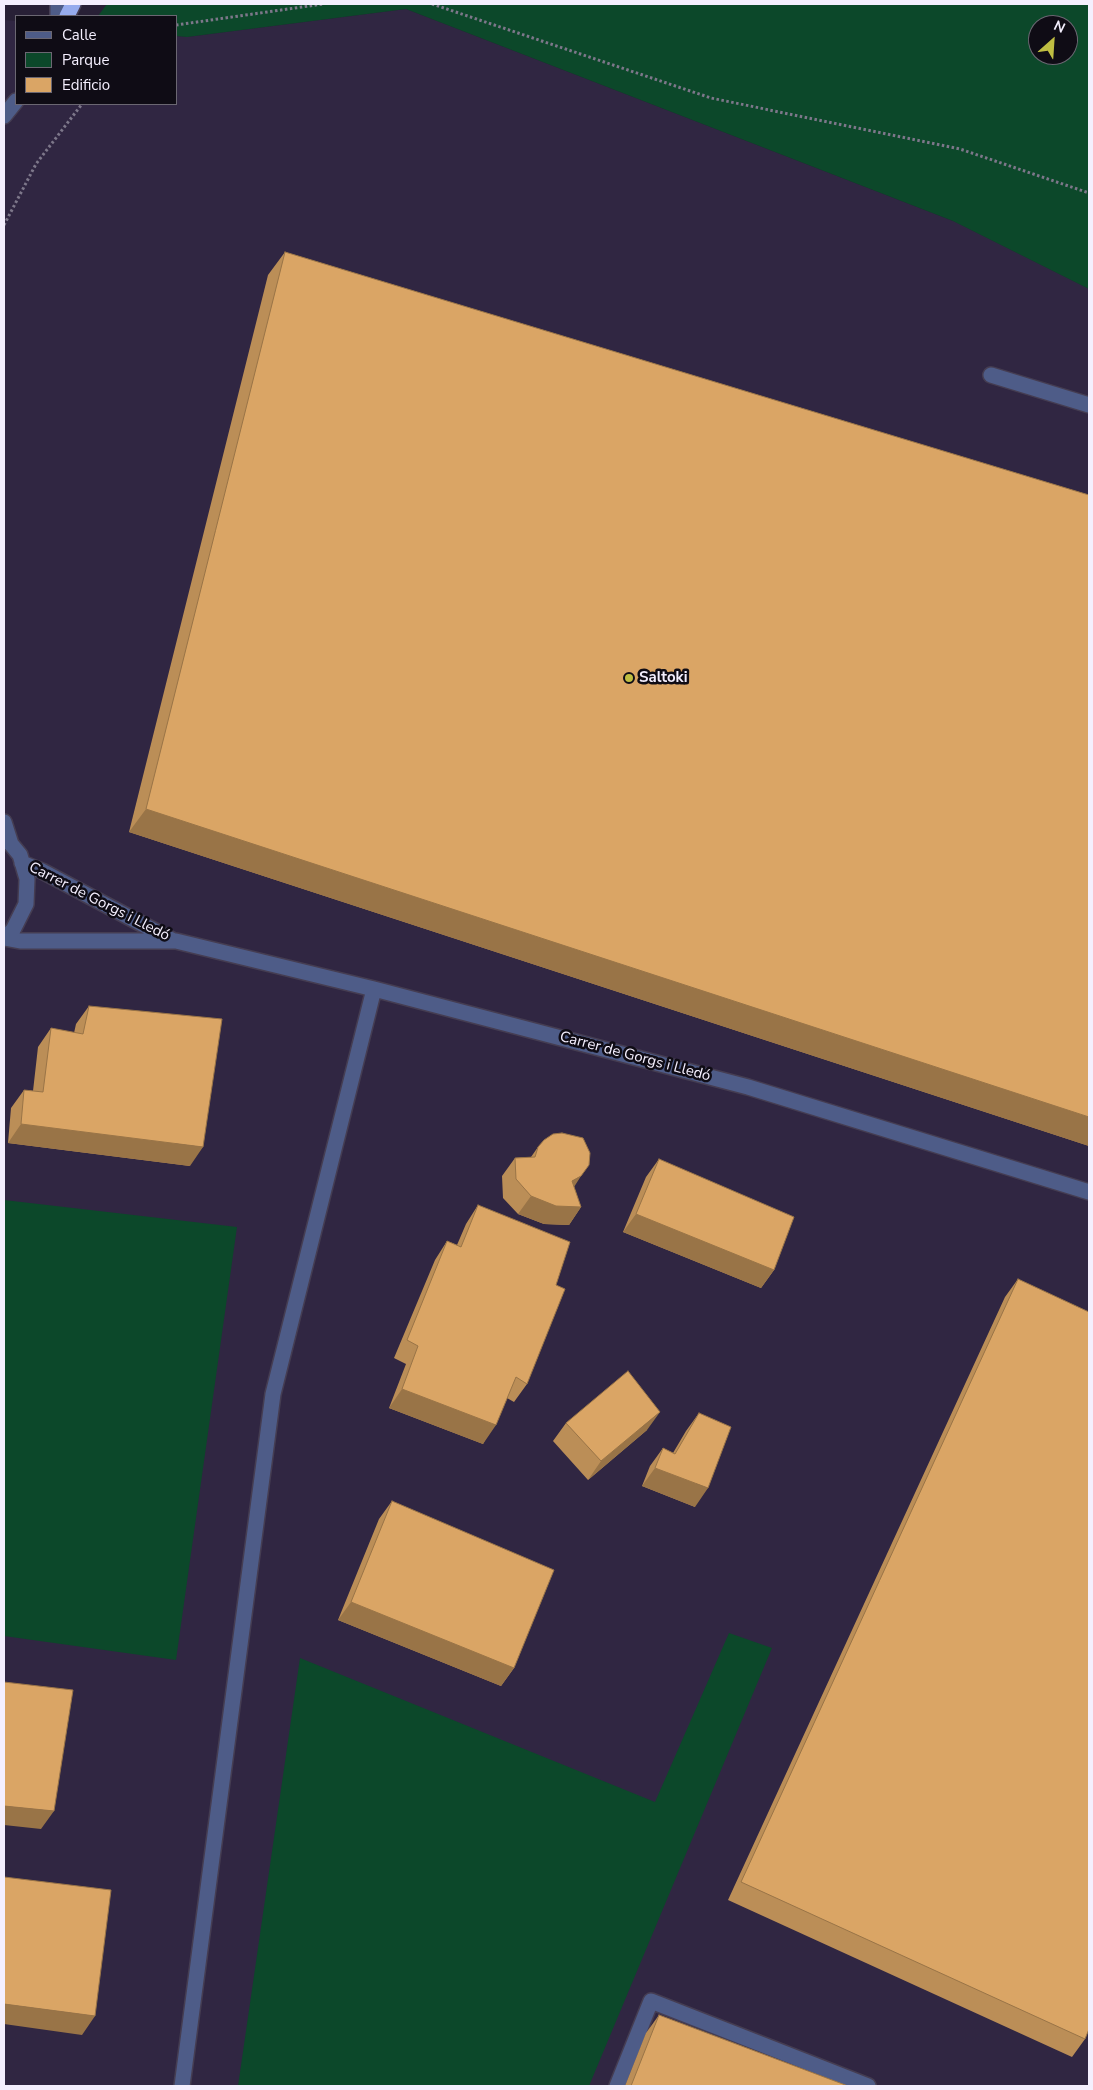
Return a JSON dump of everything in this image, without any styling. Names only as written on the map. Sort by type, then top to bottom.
[{"type":"street","points":[[4,116],[15,102]]},
{"type":"street","points":[[991,375],[1089,405]]},
{"type":"street","points":[[4,822],[7,841],[20,855],[27,879],[26,904],[13,930],[4,938]]},
{"type":"street","name":"Carrer de Gorgs i Lledó","points":[[22,863],[176,941],[374,989],[748,1087],[1089,1192]]},
{"type":"street","name":"Carrer de Gorgs i Lledó","points":[[4,938],[20,941],[176,941]]},
{"type":"street","points":[[182,2086],[273,1394],[374,989]]},
{"type":"street","points":[[617,2086],[651,2001],[868,2086]]},
{"type":"path","points":[[178,25],[322,4]]},
{"type":"path","points":[[432,4],[711,98],[960,149],[1089,193]]},
{"type":"path","points":[[4,225],[36,164],[81,105]]},
{"type":"shaded area","points":[[406,9],[953,221],[1089,289],[1089,2086],[4,2086],[4,20],[15,21],[15,105],[178,105],[178,36],[187,37]]},
{"type":"green space","points":[[107,4],[1089,4],[1089,289],[953,221],[406,9],[187,37],[178,36],[178,15],[99,15]]},
{"type":"green space","points":[[4,1200],[237,1227],[176,1660],[4,1636]]},
{"type":"green space","points":[[729,1633],[772,1648],[589,2086],[238,2086],[300,1658],[655,1802]]},
{"type":"building","name":"Saltoki","points":[[285,252],[1089,495],[1089,1117],[146,809]]},
{"type":"building","points":[[89,1006],[222,1019],[203,1147],[21,1124],[24,1090],[43,1092],[51,1028],[83,1034]]},
{"type":"building","points":[[562,1133],[583,1138],[590,1153],[589,1165],[581,1176],[572,1181],[581,1207],[556,1206],[531,1196],[516,1179],[515,1158],[535,1157],[538,1147],[544,1140],[553,1134]]},
{"type":"building","points":[[659,1159],[794,1217],[774,1270],[636,1214]]},
{"type":"building","points":[[478,1205],[570,1242],[556,1285],[565,1289],[527,1384],[516,1377],[496,1425],[402,1389],[418,1346],[407,1340],[447,1241],[461,1247]]},
{"type":"building","points":[[1018,1279],[1089,1312],[1089,2029],[1085,2039],[741,1882]]},
{"type":"building","points":[[628,1371],[660,1412],[601,1461],[566,1423]]},
{"type":"building","points":[[699,1413],[731,1427],[708,1488],[655,1468],[663,1448],[675,1454]]},
{"type":"building","points":[[392,1501],[554,1570],[514,1668],[351,1602]]},
{"type":"building","points":[[4,1682],[73,1690],[54,1811],[4,1806]]},
{"type":"building","points":[[4,1877],[111,1890],[95,2016],[4,2004]]},
{"type":"building","points":[[659,2015],[848,2086],[631,2086]]},
{"type":"place","name":"Saltoki","points":[[629,678]]}]
